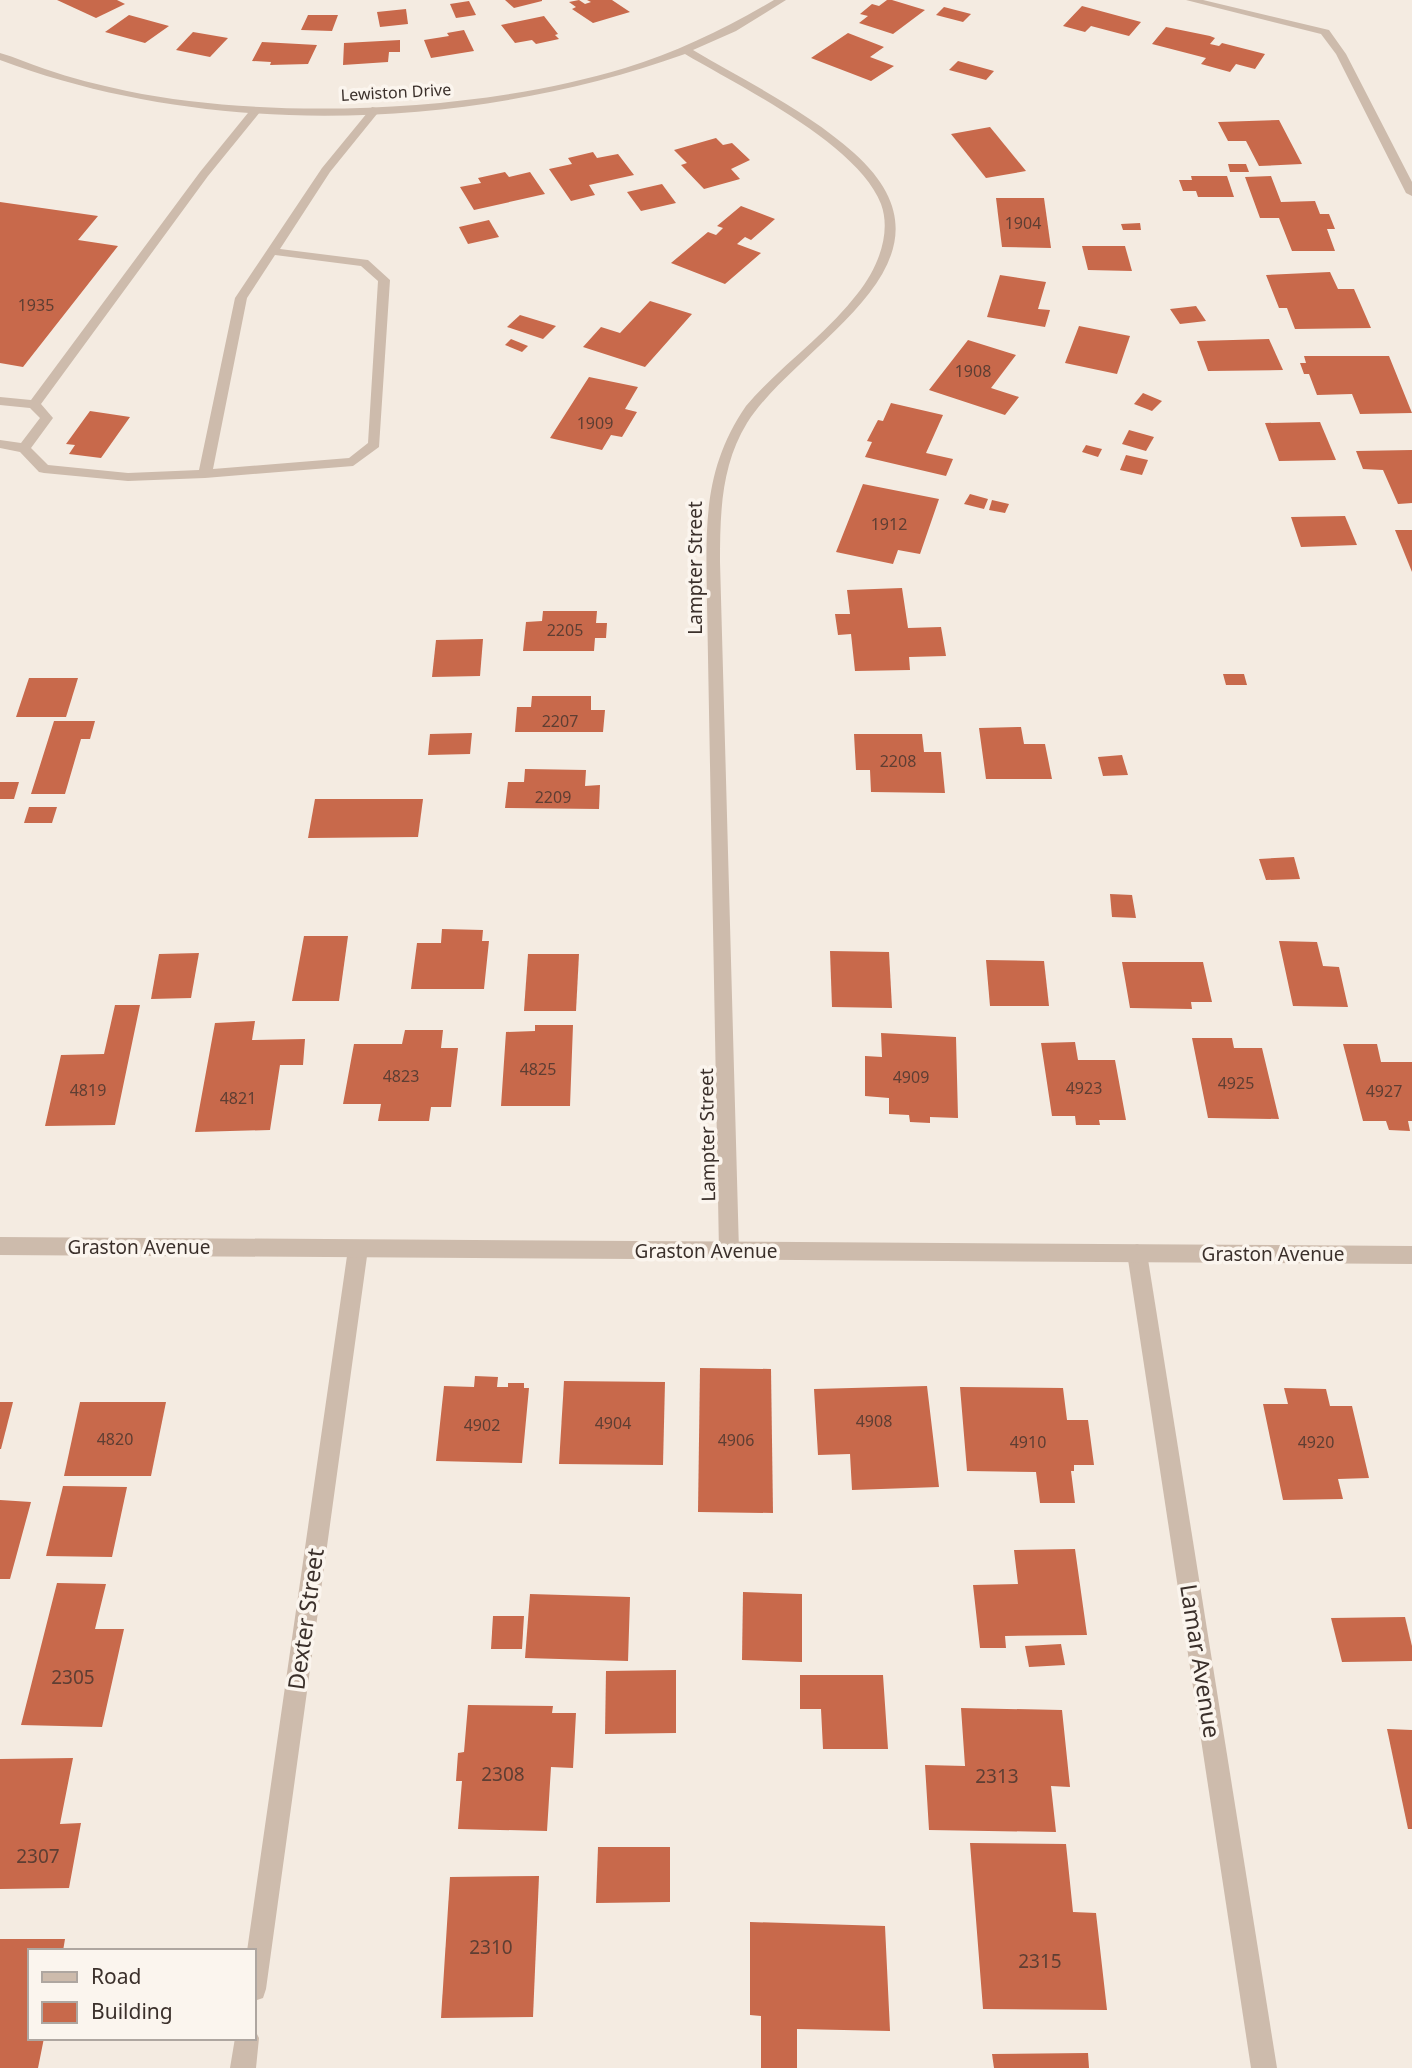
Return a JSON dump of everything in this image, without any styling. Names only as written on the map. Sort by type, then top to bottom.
[{"type":"street","name":"Lewiston Drive","points":[[0,56],[32,69],[105,90],[187,104],[256,110],[376,109],[485,102],[552,91],[634,69],[687,51],[727,33],[781,0]]},
{"type":"street","points":[[1191,0],[1325,33],[1341,54],[1412,193]]},
{"type":"street","name":"Lampter Street","points":[[687,51],[820,130],[845,149],[881,189],[889,208],[891,229],[888,249],[879,272],[858,302],[756,401],[731,441],[714,495],[714,603],[729,1251]]},
{"type":"street","points":[[205,474],[240,298],[326,170],[376,109]]},
{"type":"street","points":[[34,404],[204,174],[256,110]]},
{"type":"street","points":[[0,444],[24,448],[44,469],[128,477],[205,474],[353,462],[374,444],[384,280],[363,263],[271,251]]},
{"type":"street","points":[[0,401],[34,404],[47,418],[24,448]]},
{"type":"street","name":"Graston Avenue","points":[[0,1246],[1412,1255]]},
{"type":"street","name":"Dexter Street","points":[[256,1975],[358,1249]]},
{"type":"street","name":"Lamar Avenue","points":[[1137,1253],[1264,2068]]},
{"type":"street","points":[[243,2068],[247,2040]]},
{"type":"building","points":[[57,0],[117,0],[125,4],[96,18]]},
{"type":"building","points":[[505,0],[542,0],[542,1],[514,8]]},
{"type":"building","points":[[579,0],[585,4],[591,2],[587,0],[612,0],[630,12],[593,23],[572,9],[576,7],[569,2]]},
{"type":"building","points":[[887,0],[925,10],[893,34],[859,23],[868,16],[860,14],[872,4],[879,6]]},
{"type":"building","points":[[469,1],[476,15],[456,18],[450,4]]},
{"type":"building","points":[[1082,6],[1141,22],[1129,36],[1091,26],[1085,32],[1063,26]]},
{"type":"building","points":[[944,7],[971,14],[963,22],[936,15]]},
{"type":"building","points":[[406,9],[408,24],[380,27],[377,12]]},
{"type":"building","points":[[129,15],[169,26],[145,43],[105,32]]},
{"type":"building","points":[[308,15],[338,15],[332,31],[301,30]]},
{"type":"building","points":[[544,16],[559,39],[536,44],[532,40],[515,43],[501,25]]},
{"type":"building","points":[[1166,27],[1215,38],[1210,44],[1219,46],[1222,43],[1265,54],[1255,69],[1236,64],[1230,72],[1201,64],[1206,58],[1152,44]]},
{"type":"building","points":[[464,30],[474,51],[431,58],[424,40],[449,36],[447,33]]},
{"type":"building","points":[[193,32],[228,38],[210,57],[176,50]]},
{"type":"building","points":[[848,33],[884,47],[870,57],[894,66],[871,81],[811,58]]},
{"type":"building","points":[[400,40],[400,52],[389,52],[388,62],[343,65],[344,43]]},
{"type":"building","points":[[262,42],[317,45],[308,64],[270,65],[271,62],[252,61]]},
{"type":"building","points":[[958,61],[994,71],[986,80],[949,70]]},
{"type":"building","points":[[1279,120],[1302,164],[1259,166],[1246,141],[1228,141],[1218,122]]},
{"type":"building","points":[[990,127],[1026,171],[986,178],[951,134]]},
{"type":"building","points":[[716,138],[723,145],[732,143],[750,160],[731,169],[740,179],[704,189],[681,165],[687,163],[674,150]]},
{"type":"building","points":[[593,152],[597,158],[618,154],[634,175],[589,185],[595,195],[571,201],[549,169],[572,164],[568,158]]},
{"type":"building","points":[[1228,164],[1246,164],[1249,172],[1230,172]]},
{"type":"building","points":[[505,172],[509,177],[530,172],[545,194],[474,210],[460,187],[481,183],[478,178]]},
{"type":"building","points":[[1191,176],[1227,176],[1234,197],[1198,197],[1196,191],[1183,191],[1179,180],[1192,180]]},
{"type":"building","points":[[1271,176],[1281,202],[1315,201],[1320,214],[1329,214],[1335,229],[1327,229],[1335,251],[1292,251],[1279,218],[1260,218],[1245,177]]},
{"type":"building","points":[[662,184],[676,203],[641,211],[627,192]]},
{"type":"building","points":[[996,198],[1044,198],[1051,248],[1002,247]]},
{"type":"building","points":[[0,202],[98,216],[78,240],[118,246],[23,367],[0,363]]},
{"type":"building","points":[[741,206],[775,219],[751,240],[745,237],[737,244],[761,253],[725,284],[671,263],[708,232],[716,235],[723,228],[717,226]]},
{"type":"building","points":[[489,220],[499,237],[468,244],[459,227]]},
{"type":"building","points":[[1140,223],[1141,230],[1123,230],[1121,224]]},
{"type":"building","points":[[1082,246],[1125,246],[1132,271],[1088,270]]},
{"type":"building","points":[[1330,272],[1338,289],[1354,289],[1371,328],[1295,329],[1287,308],[1279,308],[1266,275]]},
{"type":"building","points":[[1000,275],[1046,282],[1038,309],[1050,310],[1045,327],[987,317]]},
{"type":"building","points":[[650,301],[692,314],[645,367],[583,347],[601,327],[620,333]]},
{"type":"building","points":[[1196,306],[1206,321],[1180,324],[1170,309]]},
{"type":"building","points":[[520,315],[556,326],[543,339],[507,327]]},
{"type":"building","points":[[1079,326],[1130,336],[1117,374],[1065,363]]},
{"type":"building","points":[[511,339],[528,346],[522,352],[505,345]]},
{"type":"building","points":[[1269,339],[1283,370],[1208,371],[1197,341]]},
{"type":"building","points":[[968,340],[1016,355],[991,388],[1019,397],[1005,415],[929,390]]},
{"type":"building","points":[[1304,356],[1389,356],[1412,413],[1360,414],[1352,394],[1317,395],[1309,374],[1304,374],[1300,363],[1306,363]]},
{"type":"building","points":[[589,377],[638,387],[625,409],[637,412],[622,437],[611,435],[602,450],[550,438]]},
{"type":"building","points":[[1143,393],[1162,401],[1152,411],[1134,404]]},
{"type":"building","points":[[891,403],[943,415],[926,453],[953,459],[946,476],[865,457],[872,442],[867,441],[878,420],[883,421]]},
{"type":"building","points":[[90,411],[130,417],[101,458],[69,454],[75,445],[66,444]]},
{"type":"building","points":[[1320,422],[1336,460],[1279,461],[1265,423]]},
{"type":"building","points":[[1129,430],[1154,437],[1146,451],[1122,444]]},
{"type":"building","points":[[1086,445],[1102,449],[1098,457],[1082,452]]},
{"type":"building","points":[[1412,450],[1412,503],[1398,504],[1383,470],[1363,469],[1356,451]]},
{"type":"building","points":[[1126,455],[1148,460],[1142,475],[1120,470]]},
{"type":"building","points":[[863,484],[939,499],[920,554],[898,550],[893,564],[836,552]]},
{"type":"building","points":[[970,494],[988,499],[984,509],[964,504]]},
{"type":"building","points":[[992,500],[1009,504],[1005,513],[989,510]]},
{"type":"building","points":[[1345,516],[1357,545],[1301,547],[1291,517]]},
{"type":"building","points":[[1395,530],[1412,530],[1412,572]]},
{"type":"building","points":[[902,588],[908,628],[941,627],[946,656],[909,657],[910,670],[855,671],[851,634],[838,635],[835,614],[850,614],[847,590]]},
{"type":"building","points":[[543,611],[597,611],[596,623],[607,623],[606,638],[595,638],[594,651],[523,651],[526,622],[542,621]]},
{"type":"building","points":[[483,639],[480,676],[432,677],[436,640]]},
{"type":"building","points":[[1223,674],[1244,674],[1247,685],[1226,685]]},
{"type":"building","points":[[29,678],[78,678],[66,717],[16,717]]},
{"type":"building","points":[[532,696],[591,696],[591,710],[605,710],[603,732],[515,732],[517,707],[531,707]]},
{"type":"building","points":[[54,721],[95,721],[90,739],[81,739],[65,794],[31,794]]},
{"type":"building","points":[[1021,727],[1024,744],[1045,744],[1052,779],[986,779],[979,728]]},
{"type":"building","points":[[472,733],[470,754],[428,755],[430,734]]},
{"type":"building","points":[[854,734],[922,734],[924,752],[941,752],[945,793],[871,792],[870,770],[856,770]]},
{"type":"building","points":[[1122,755],[1128,775],[1103,776],[1098,757]]},
{"type":"building","points":[[525,769],[586,770],[585,786],[600,785],[599,809],[505,808],[508,782],[524,782]]},
{"type":"building","points":[[0,782],[19,782],[14,799],[0,799]]},
{"type":"building","points":[[315,799],[423,799],[418,837],[308,838]]},
{"type":"building","points":[[29,807],[57,807],[52,823],[24,823]]},
{"type":"building","points":[[1294,857],[1300,879],[1266,880],[1259,859]]},
{"type":"building","points":[[1110,894],[1132,895],[1136,918],[1112,917]]},
{"type":"building","points":[[442,929],[483,930],[482,941],[489,941],[484,989],[411,989],[417,943],[441,943]]},
{"type":"building","points":[[304,936],[348,936],[339,1001],[292,1001]]},
{"type":"building","points":[[1279,941],[1317,942],[1323,966],[1339,967],[1348,1007],[1293,1006]]},
{"type":"building","points":[[830,951],[889,952],[892,1008],[832,1007]]},
{"type":"building","points":[[199,953],[191,998],[151,999],[159,954]]},
{"type":"building","points":[[528,954],[579,954],[576,1011],[524,1011]]},
{"type":"building","points":[[986,960],[1044,961],[1049,1006],[990,1006]]},
{"type":"building","points":[[1122,962],[1203,962],[1212,1002],[1191,1002],[1192,1009],[1130,1008]]},
{"type":"building","points":[[115,1005],[140,1005],[115,1125],[45,1126],[61,1055],[104,1054]]},
{"type":"building","points":[[255,1021],[252,1040],[305,1039],[303,1065],[280,1065],[270,1130],[195,1132],[215,1023]]},
{"type":"building","points":[[535,1025],[573,1025],[570,1106],[501,1106],[506,1032],[535,1031]]},
{"type":"building","points":[[405,1030],[443,1030],[441,1048],[458,1048],[451,1107],[431,1107],[429,1121],[378,1121],[381,1104],[343,1104],[354,1044],[402,1044]]},
{"type":"building","points":[[881,1033],[956,1037],[958,1118],[930,1117],[930,1123],[910,1122],[909,1115],[889,1114],[889,1098],[865,1096],[865,1056],[882,1057]]},
{"type":"building","points":[[1192,1038],[1232,1038],[1234,1048],[1262,1048],[1279,1119],[1208,1118]]},
{"type":"building","points":[[1075,1042],[1078,1060],[1115,1060],[1126,1120],[1099,1120],[1100,1125],[1076,1125],[1075,1116],[1052,1116],[1041,1043]]},
{"type":"building","points":[[1343,1044],[1377,1044],[1381,1062],[1412,1062],[1412,1121],[1408,1121],[1410,1131],[1389,1130],[1386,1121],[1363,1121]]},
{"type":"building","points":[[700,1368],[771,1369],[773,1513],[698,1512]]},
{"type":"building","points":[[475,1376],[498,1377],[497,1387],[508,1387],[508,1383],[524,1383],[524,1388],[529,1388],[522,1463],[436,1461],[444,1386],[474,1387]]},
{"type":"building","points":[[564,1381],[665,1382],[663,1465],[559,1464]]},
{"type":"building","points":[[927,1386],[939,1487],[852,1490],[850,1454],[818,1455],[814,1389]]},
{"type":"building","points":[[960,1387],[1063,1388],[1067,1420],[1088,1420],[1094,1465],[1074,1465],[1074,1471],[1071,1471],[1075,1503],[1040,1503],[1036,1472],[967,1471]]},
{"type":"building","points":[[1284,1388],[1326,1389],[1330,1406],[1352,1406],[1369,1478],[1338,1479],[1343,1499],[1283,1500],[1263,1404],[1288,1404]]},
{"type":"building","points":[[0,1402],[13,1402],[1,1449],[0,1449]]},
{"type":"building","points":[[80,1402],[166,1402],[151,1476],[64,1476]]},
{"type":"building","points":[[63,1486],[127,1487],[112,1557],[46,1556]]},
{"type":"building","points":[[0,1500],[31,1502],[10,1579],[0,1579]]},
{"type":"building","points":[[1075,1549],[1087,1635],[1005,1636],[1006,1648],[980,1648],[973,1585],[1018,1584],[1014,1550]]},
{"type":"building","points":[[57,1583],[106,1584],[95,1629],[124,1629],[102,1727],[21,1725]]},
{"type":"building","points":[[743,1592],[802,1594],[802,1662],[742,1660]]},
{"type":"building","points":[[530,1594],[630,1597],[628,1661],[525,1658]]},
{"type":"building","points":[[493,1616],[524,1616],[522,1649],[491,1649]]},
{"type":"building","points":[[1405,1617],[1412,1646],[1412,1661],[1342,1662],[1331,1618]]},
{"type":"building","points":[[1061,1644],[1065,1665],[1029,1667],[1025,1646]]},
{"type":"building","points":[[676,1670],[676,1733],[605,1734],[606,1671]]},
{"type":"building","points":[[800,1675],[883,1675],[888,1749],[823,1749],[821,1709],[800,1709]]},
{"type":"building","points":[[468,1705],[553,1706],[552,1713],[576,1713],[573,1768],[551,1767],[547,1831],[458,1829],[462,1781],[456,1781],[458,1753],[464,1752]]},
{"type":"building","points":[[961,1708],[1062,1710],[1070,1787],[1051,1786],[1056,1832],[929,1830],[925,1765],[965,1766]]},
{"type":"building","points":[[1387,1729],[1412,1730],[1412,1829],[1408,1829]]},
{"type":"building","points":[[73,1758],[60,1824],[81,1823],[69,1888],[0,1889],[0,1759]]},
{"type":"building","points":[[970,1843],[1066,1844],[1073,1912],[1096,1913],[1107,2010],[983,2009]]},
{"type":"building","points":[[598,1847],[670,1847],[670,1902],[596,1903]]},
{"type":"building","points":[[539,1876],[533,2017],[441,2018],[450,1877]]},
{"type":"building","points":[[750,1922],[885,1926],[890,2031],[797,2029],[797,2068],[761,2068],[761,2016],[750,2015]]},
{"type":"building","points":[[0,1939],[65,1939],[63,1949],[28,1949],[28,2040],[44,2040],[38,2068],[0,2068]]},
{"type":"building","points":[[1088,2053],[1089,2068],[994,2068],[992,2054]]}]
